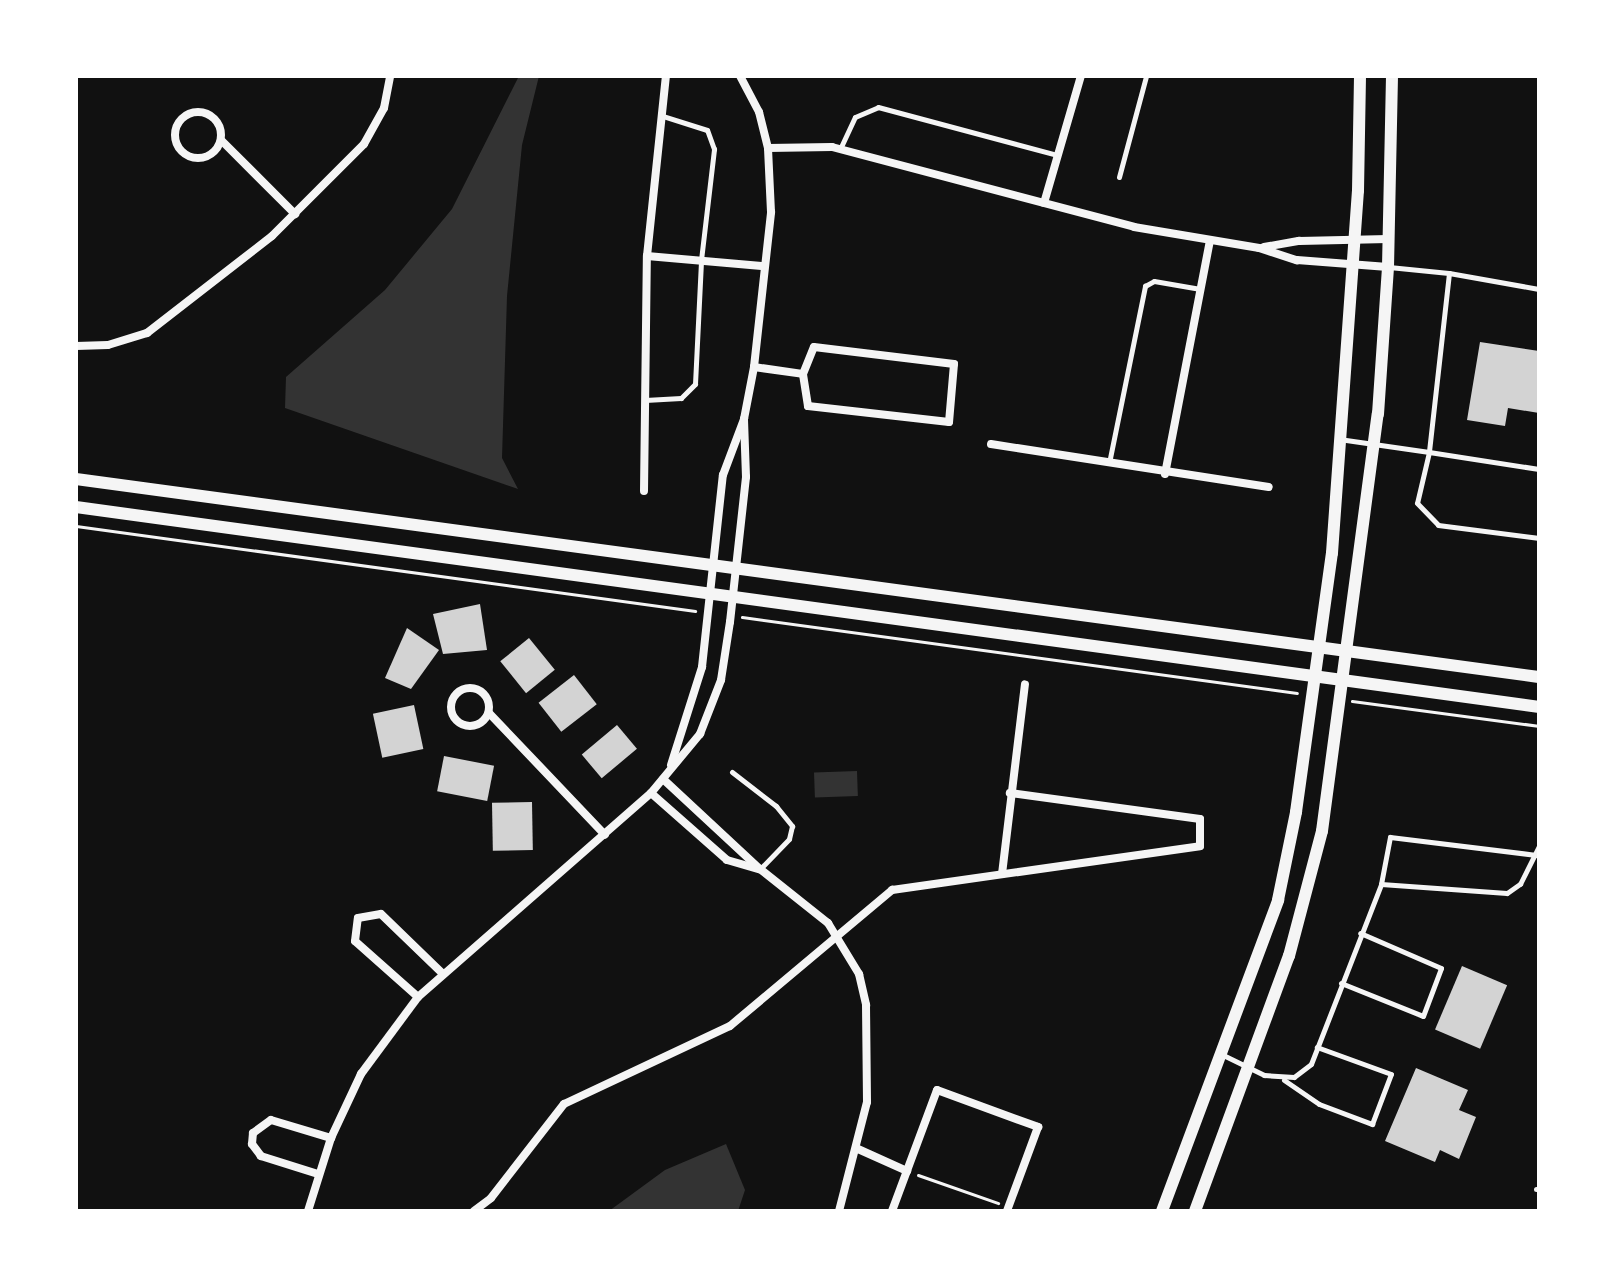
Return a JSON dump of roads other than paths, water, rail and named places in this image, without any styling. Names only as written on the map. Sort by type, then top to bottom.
[{"type":"street","points":[[76,346],[128,341],[165,323],[295,214],[364,144],[384,108],[390,76]]},
{"type":"street","points":[[644,491],[647,256],[666,76]]},
{"type":"street","points":[[671,768],[697,692],[723,475],[744,419],[754,367],[762,266],[771,212],[768,148],[759,112],[740,76]]},
{"type":"street","points":[[1044,203],[1081,76]]},
{"type":"street","points":[[1162,1211],[1278,900],[1320,647],[1332,553],[1355,239],[1360,76]]},
{"type":"street","points":[[1195,1211],[1309,896],[1344,680],[1375,443],[1388,267],[1392,76]]},
{"type":"street","points":[[221,140],[207,156],[192,157],[177,143],[177,128],[186,116],[208,114],[219,125],[221,140],[295,214]]},
{"type":"street","points":[[768,148],[811,145],[840,149],[1044,203],[1259,248],[1297,260],[1388,267]]},
{"type":"street","points":[[1259,248],[1388,239]]},
{"type":"street","points":[[1165,474],[1210,240]]},
{"type":"street","points":[[647,256],[762,266]]},
{"type":"street","points":[[814,347],[954,364],[949,422],[808,406],[803,374],[814,347]]},
{"type":"street","points":[[754,367],[803,374]]},
{"type":"street","points":[[308,1211],[331,1138],[361,1074],[418,997],[651,793],[700,734],[721,680],[732,568],[746,477],[744,419]]},
{"type":"street","points":[[991,444],[1165,474],[1269,487]]},
{"type":"street","points":[[76,479],[1539,677]]},
{"type":"street","points":[[76,507],[1539,707]]},
{"type":"street","points":[[1002,874],[1025,684]]},
{"type":"street","points":[[489,713],[482,723],[464,725],[454,718],[451,700],[460,690],[480,689],[488,699],[489,713],[605,835]]},
{"type":"street","points":[[663,779],[760,869],[810,905],[841,938],[859,974],[866,1005],[867,1102],[858,1149],[839,1211]]},
{"type":"street","points":[[651,793],[727,860],[760,869]]},
{"type":"street","points":[[474,1211],[491,1198],[575,1095],[730,1026],[841,938],[892,890],[1200,846],[1200,819],[1010,793]]},
{"type":"street","points":[[418,997],[355,941],[358,918],[381,914],[442,973]]},
{"type":"street","points":[[892,1211],[937,1090],[1038,1127],[1008,1209]]},
{"type":"street","points":[[318,1174],[261,1156],[252,1144],[253,1133],[263,1122],[276,1120],[331,1138]]},
{"type":"street","points":[[858,1149],[907,1171]]},
{"type":"lane","points":[[1119,177],[1146,76]]},
{"type":"lane","points":[[840,149],[855,117],[878,107],[1057,155]]},
{"type":"lane","points":[[645,400],[681,398],[695,384],[701,260],[714,149],[707,130],[662,116]]},
{"type":"lane","points":[[1388,267],[1449,273],[1539,289]]},
{"type":"lane","points":[[1449,273],[1429,452],[1417,496],[1426,517],[1438,525],[1539,538]]},
{"type":"lane","points":[[1109,464],[1145,286],[1154,281],[1201,289]]},
{"type":"lane","points":[[1338,439],[1539,469]]},
{"type":"lane","points":[[732,772],[776,806],[792,826],[789,839],[760,869]]},
{"type":"lane","points":[[1283,1080],[1311,1064],[1381,884],[1390,837],[1536,855]]},
{"type":"lane","points":[[1381,884],[1507,893],[1520,884],[1539,846]]},
{"type":"lane","points":[[1341,983],[1423,1016],[1441,968],[1360,933]]},
{"type":"lane","points":[[1220,1053],[1283,1080],[1319,1104],[1372,1124],[1391,1074],[1317,1047]]}]
